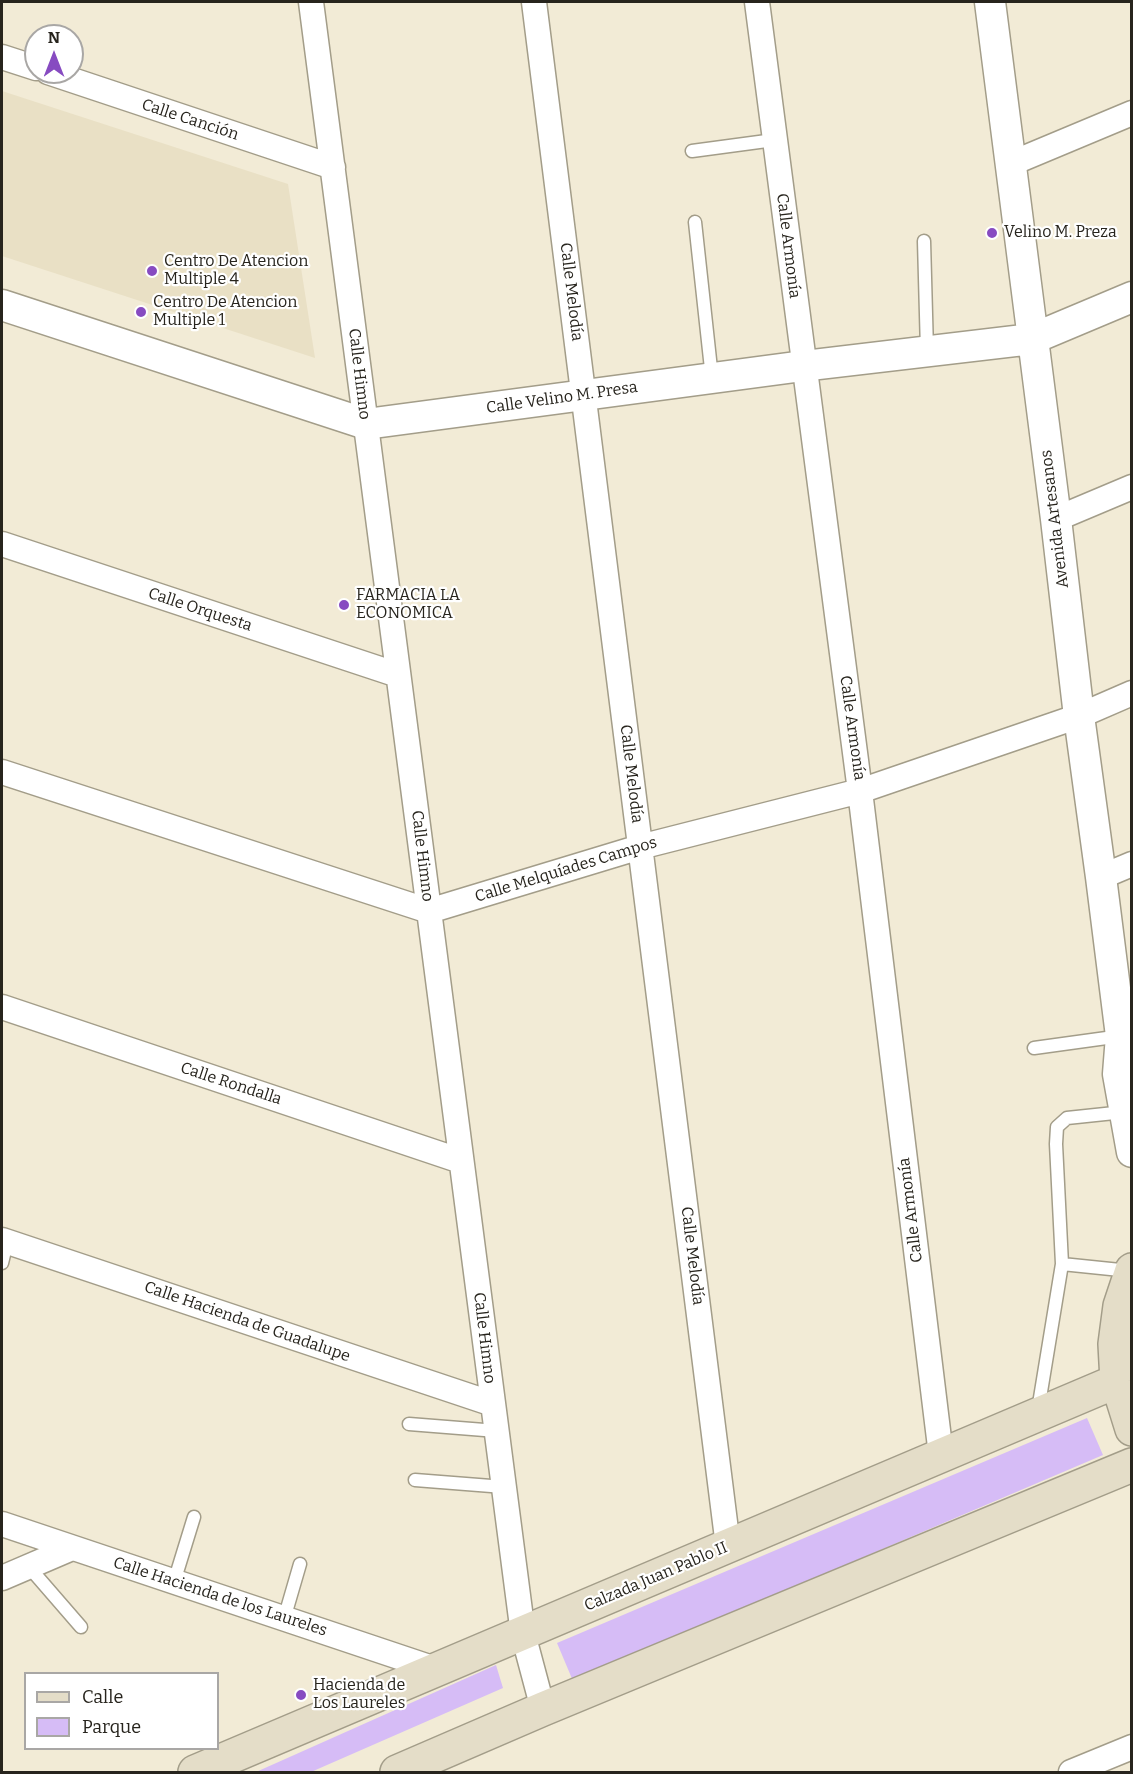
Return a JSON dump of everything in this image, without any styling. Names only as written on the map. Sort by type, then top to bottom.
[{"type":"main road","points":[[1131,1270],[1120,1306],[1116,1335],[1117,1382],[1131,1429]]},
{"type":"main road","name":"Calzada Juan Pablo II","points":[[195,1773],[1117,1382]]},
{"type":"main road","points":[[398,1773],[543,1709],[1131,1465]]},
{"type":"street","name":"Calle Himno","points":[[311,2],[523,1634],[543,1709]]},
{"type":"street","name":"Calle Melodía","points":[[534,2],[728,1546]]},
{"type":"street","name":"Calle Armonía","points":[[757,2],[860,791],[941,1455]]},
{"type":"street","name":"Avenida Artesanos","points":[[990,2],[1056,519],[1078,716],[1128,1043],[1118,1074],[1131,1152]]},
{"type":"street","points":[[2,57],[24,64]]},
{"type":"street","name":"Calle Canción","points":[[84,84],[333,167]]},
{"type":"street","points":[[1010,164],[1131,112]]},
{"type":"street","name":"Calle Velino M. Presa","points":[[2,305],[366,424],[803,366],[1032,339],[1131,297]]},
{"type":"street","points":[[1056,519],[1131,487]]},
{"type":"street","name":"Calle Orquesta","points":[[2,544],[398,675]]},
{"type":"street","name":"Calle Melquíades Campos","points":[[429,911],[640,847],[860,791],[1078,716],[1131,693]]},
{"type":"street","points":[[2,772],[429,911]]},
{"type":"street","points":[[1101,877],[1131,864]]},
{"type":"street","name":"Calle Rondalla","points":[[2,1007],[461,1161]]},
{"type":"street","name":"Calle Hacienda de Guadalupe","points":[[3,1248],[493,1404]]},
{"type":"street","name":"Calle Hacienda de los Laureles","points":[[2,1524],[438,1670]]},
{"type":"street","points":[[2,1578],[72,1548]]},
{"type":"street","points":[[1071,1773],[1131,1747]]},
{"type":"lane","points":[[692,150],[774,140]]},
{"type":"lane","points":[[695,222],[712,378]]},
{"type":"lane","points":[[924,241],[927,351]]},
{"type":"lane","points":[[1034,1048],[1128,1043]]},
{"type":"lane","points":[[1037,1414],[1062,1264],[1057,1127],[1067,1118],[1124,1112]]},
{"type":"lane","points":[[1062,1264],[1131,1270]]},
{"type":"lane","points":[[409,1424],[497,1431]]},
{"type":"lane","points":[[415,1480],[504,1487]]},
{"type":"lane","points":[[174,1582],[194,1516]]},
{"type":"lane","points":[[284,1618],[300,1564]]},
{"type":"lane","points":[[30,1567],[81,1627]]},
{"type":"shaded area","points":[[2,91],[288,184],[315,358],[2,256]]},
{"type":"green space","points":[[1087,1418],[1103,1455],[573,1681],[557,1643]]},
{"type":"green space","points":[[496,1665],[503,1688],[311,1772],[256,1772]]},
{"type":"place","name":"Velino M. Preza","points":[[992,233]]},
{"type":"place","name":"Centro De Atencion Multiple 4","points":[[152,271]]},
{"type":"place","name":"Centro De Atencion Multiple 1","points":[[141,312]]},
{"type":"place","name":"FARMACIA LA ECONOMICA","points":[[344,605]]},
{"type":"place","name":"Hacienda de Los Laureles","points":[[301,1695]]}]
